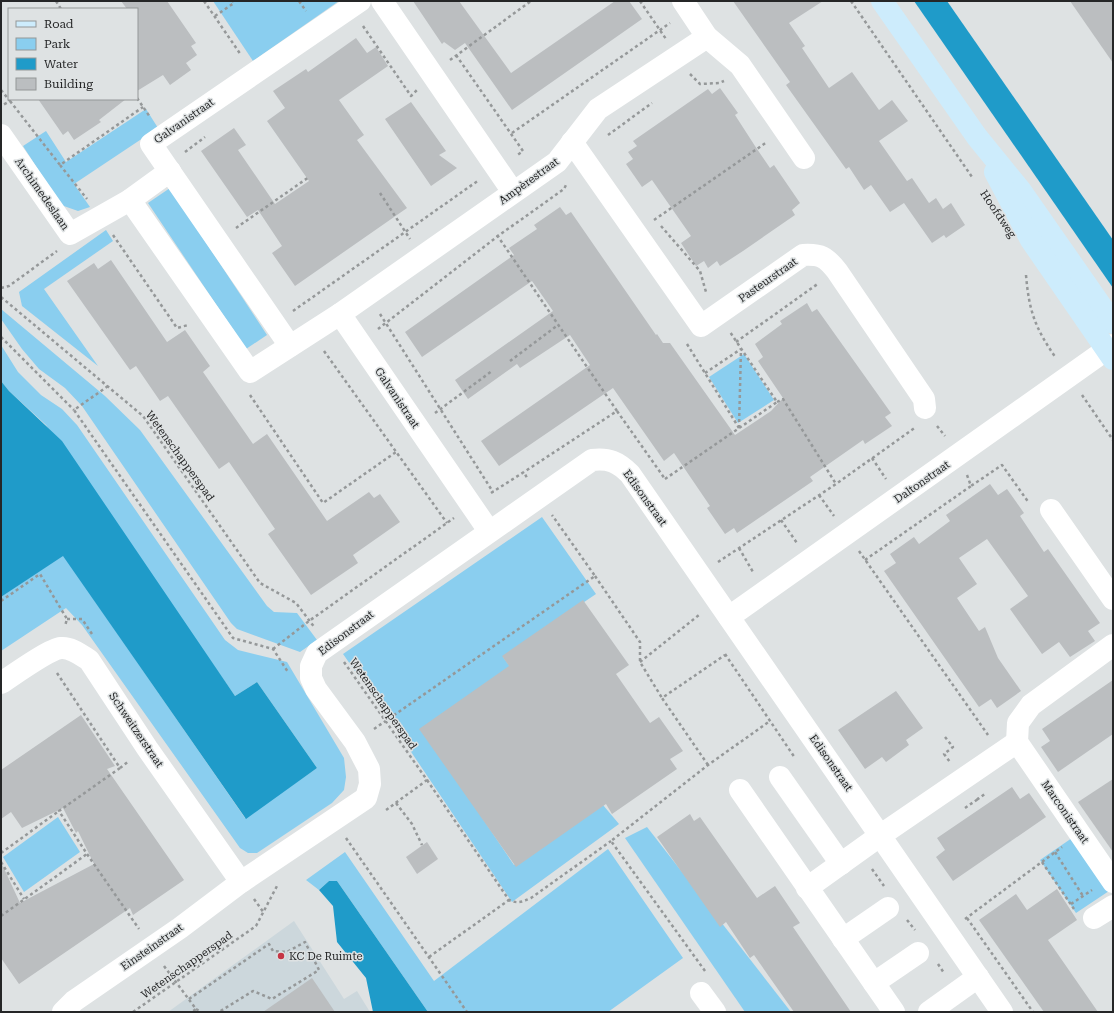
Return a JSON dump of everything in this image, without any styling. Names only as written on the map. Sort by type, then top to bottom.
[{"type":"main road","name":"Hoofdweg","points":[[882,1],[977,137],[1021,191],[1113,323]]},
{"type":"main road","name":"Hoofdweg","points":[[977,137],[1008,199],[1031,240],[1111,351]]},
{"type":"street","name":"Galvanistraat","points":[[290,346],[151,144],[360,1]]},
{"type":"street","points":[[382,1],[513,192]]},
{"type":"street","points":[[686,6],[707,37],[740,65],[804,158]]},
{"type":"street","name":"Ampèrestraat","points":[[340,314],[557,162],[598,109],[707,37]]},
{"type":"street","name":"Archimedeslaan","points":[[1,135],[70,234],[130,200],[170,172]]},
{"type":"street","points":[[572,142],[701,326]]},
{"type":"street","points":[[130,200],[250,372],[340,314]]},
{"type":"street","name":"Pasteurstraat","points":[[701,326],[803,255],[816,255],[828,259],[924,399],[928,412]]},
{"type":"street","name":"Galvanistraat","points":[[340,314],[489,531]]},
{"type":"street","name":"Daltonstraat","points":[[729,618],[1069,376],[1111,351]]},
{"type":"street","name":"Edisonstraat","points":[[241,882],[366,798],[370,784],[369,769],[355,742],[316,689],[311,678],[311,666],[317,653],[592,460],[612,460],[622,465],[630,474],[1002,1012]]},
{"type":"street","points":[[1051,510],[1113,600]]},
{"type":"street","points":[[807,888],[1009,747],[1018,723],[1031,705],[1113,645]]},
{"type":"street","points":[[1,683],[53,652]]},
{"type":"street","name":"Schweitzerstraat","points":[[53,652],[76,652],[89,660],[147,748],[241,882]]},
{"type":"street","name":"Marconistraat","points":[[1009,747],[1080,833],[1113,882]]},
{"type":"street","points":[[780,777],[841,864]]},
{"type":"street","points":[[740,790],[894,1012]]},
{"type":"street","name":"Einsteinstraat","points":[[63,1012],[74,1001],[180,928],[241,882]]},
{"type":"street","points":[[1094,918],[1113,906]]},
{"type":"street","points":[[843,939],[888,908]]},
{"type":"street","points":[[874,983],[918,952]]},
{"type":"street","points":[[929,1012],[978,977]]},
{"type":"street","points":[[704,983],[715,1012]]},
{"type":"path","points":[[204,1],[254,73]]},
{"type":"path","name":"Hoofdweg","points":[[851,1],[976,182]]},
{"type":"path","points":[[215,16],[235,2]]},
{"type":"path","points":[[512,134],[686,6]]},
{"type":"path","points":[[291,312],[497,168],[523,152],[456,55]]},
{"type":"path","points":[[1,90],[8,99]]},
{"type":"path","points":[[1,106],[10,101],[101,217],[177,328],[187,324],[193,330]]},
{"type":"path","points":[[60,165],[143,108]]},
{"type":"path","points":[[636,233],[784,130]]},
{"type":"path","points":[[218,241],[309,177]]},
{"type":"path","points":[[273,649],[309,621],[471,506],[617,411],[483,214]]},
{"type":"path","points":[[1,288],[9,286],[66,244],[70,234]]},
{"type":"path","points":[[1026,270],[1028,300],[1033,320],[1045,343],[1113,440]]},
{"type":"path","points":[[736,342],[837,271]]},
{"type":"path","points":[[705,374],[741,349],[739,428],[705,374],[685,341],[701,326],[706,292]]},
{"type":"path","points":[[368,294],[439,409],[494,492]]},
{"type":"path","name":"Wetenschapperspad","points":[[1,297],[143,416],[260,583],[296,603],[309,621],[330,643],[510,900]]},
{"type":"path","points":[[1,302],[5,300]]},
{"type":"path","points":[[510,361],[558,325]]},
{"type":"path","points":[[311,332],[447,523]]},
{"type":"path","points":[[1,337],[74,410],[232,638],[273,649],[299,688],[316,689]]},
{"type":"path","points":[[416,426],[492,371]]},
{"type":"path","points":[[250,372],[239,379],[323,503],[396,452]]},
{"type":"path","points":[[74,410],[108,386]]},
{"type":"path","points":[[777,402],[783,400],[836,484]]},
{"type":"path","points":[[699,574],[836,484],[928,412],[958,456],[971,486]]},
{"type":"path","points":[[864,560],[1002,465],[1040,518],[1051,510]]},
{"type":"path","points":[[524,472],[640,642],[640,662],[662,698],[708,765]]},
{"type":"path","points":[[819,495],[864,560],[1009,747]]},
{"type":"path","points":[[739,548],[765,592]]},
{"type":"path","points":[[1,600],[40,574],[67,619],[53,652],[120,768]]},
{"type":"path","points":[[355,742],[595,576]]},
{"type":"path","points":[[640,662],[699,615]]},
{"type":"path","points":[[662,698],[745,640]]},
{"type":"path","points":[[429,957],[510,900],[522,902],[531,898],[611,841],[708,765],[791,706]]},
{"type":"path","points":[[1,853],[147,748]]},
{"type":"path","points":[[384,812],[427,780]]},
{"type":"path","points":[[396,803],[412,824],[422,845]]},
{"type":"path","points":[[59,811],[176,982],[196,1009],[201,1012]]},
{"type":"path","points":[[340,842],[352,833]]},
{"type":"path","points":[[947,932],[1080,833]]},
{"type":"path","points":[[346,837],[467,1012]]},
{"type":"path","points":[[611,841],[704,983]]},
{"type":"path","points":[[1055,852],[1083,896]]},
{"type":"path","points":[[1,916],[87,854]]},
{"type":"path","points":[[1,862],[24,899]]},
{"type":"path","points":[[1042,862],[1084,924],[1094,918]]},
{"type":"path","name":"Wetenschapperspad","points":[[133,1012],[256,926],[276,887],[280,884]]},
{"type":"path","points":[[967,918],[1033,1012]]},
{"type":"path","points":[[189,999],[269,944],[273,951],[287,952],[305,942],[319,970],[272,999],[254,991],[219,1012]]},
{"type":"path","points":[[192,1012],[196,1009]]},
{"type":"shaded area","name":"KC De Ruimte","points":[[294,921],[344,999],[357,991],[370,1012],[168,1012]]},
{"type":"green space","points":[[213,1],[339,1],[253,61]]},
{"type":"green space","points":[[146,109],[158,128],[74,184],[90,207],[78,211],[61,205],[23,146],[46,131],[66,162]]},
{"type":"green space","points":[[170,188],[267,335],[246,349],[148,203]]},
{"type":"green space","points":[[106,230],[113,241],[44,289],[98,366],[22,306],[19,292]]},
{"type":"green space","points":[[1,309],[105,396],[140,430],[267,606],[274,612],[297,613],[317,640],[300,652],[237,629],[231,623],[82,406],[65,388],[39,369],[22,349],[1,319]]},
{"type":"green space","points":[[1,345],[18,372],[41,395],[62,409],[77,425],[225,640],[238,650],[287,662],[344,758],[346,777],[344,790],[332,803],[257,853],[248,853],[240,848],[82,625],[66,608],[1,651],[1,597],[63,555],[245,818],[317,768],[257,682],[235,696],[46,425],[9,391],[1,381]]},
{"type":"green space","points":[[744,354],[774,400],[738,423],[709,377]]},
{"type":"green space","points":[[542,517],[596,594],[503,657],[511,668],[422,729],[514,865],[603,805],[619,824],[512,902],[393,725],[343,654]]},
{"type":"green space","points":[[58,817],[80,852],[24,892],[3,857]]},
{"type":"green space","points":[[647,827],[791,1012],[745,1012],[625,838]]},
{"type":"green space","points":[[1072,838],[1109,891],[1076,913],[1040,860]]},
{"type":"green space","points":[[608,849],[683,958],[608,1012],[428,1012],[337,881],[329,881],[319,890],[306,880],[345,852],[434,981]]},
{"type":"water","points":[[914,1],[947,1],[1113,240],[1113,288]]},
{"type":"water","points":[[1,381],[9,391],[62,441],[235,696],[257,682],[317,768],[246,819],[63,556],[1,597]]},
{"type":"water","points":[[329,881],[337,881],[428,1012],[373,1012],[366,978],[337,942],[333,906],[319,890]]},
{"type":"building","points":[[121,1],[167,1],[196,43],[191,46],[197,55],[186,63],[191,70],[170,85],[163,75],[138,90],[138,8],[126,8]]},
{"type":"building","points":[[413,1],[459,1],[511,73],[615,1],[629,1],[642,19],[512,110],[465,43],[455,50],[444,42],[442,44]]},
{"type":"building","points":[[733,1],[823,1],[789,23],[805,46],[802,48],[829,88],[852,72],[879,110],[892,100],[908,121],[879,141],[907,181],[912,178],[929,203],[936,198],[943,209],[951,203],[965,225],[946,238],[944,235],[932,243],[904,203],[890,212],[871,185],[864,190],[849,167],[846,169],[786,85],[790,82]]},
{"type":"building","points":[[1070,1],[1113,1],[1113,63]]},
{"type":"building","points":[[356,38],[367,53],[376,47],[388,66],[339,100],[364,135],[357,140],[407,208],[295,286],[272,253],[282,246],[258,210],[247,217],[201,151],[234,128],[246,145],[238,150],[275,204],[309,181],[267,121],[285,108],[273,91],[306,69],[308,72]]},
{"type":"building","points":[[720,88],[738,113],[735,115],[770,168],[774,165],[800,203],[792,210],[795,215],[720,266],[717,261],[708,268],[704,261],[696,266],[681,243],[691,236],[652,180],[642,187],[626,164],[633,159],[628,152],[637,146],[633,141],[708,89],[712,94]]},
{"type":"building","points":[[39,100],[125,100],[99,120],[101,122],[74,140],[68,131],[63,135]]},
{"type":"building","points":[[411,102],[446,151],[439,155],[457,168],[431,186],[385,119]]},
{"type":"building","points":[[560,207],[566,215],[571,212],[656,335],[657,334],[663,343],[670,343],[735,435],[771,411],[783,398],[758,361],[763,357],[755,344],[782,324],[780,321],[807,303],[812,312],[817,309],[891,413],[885,417],[892,426],[865,444],[863,440],[810,477],[813,481],[737,533],[734,528],[725,534],[707,508],[710,506],[674,453],[664,461],[613,388],[499,466],[481,441],[590,365],[570,335],[520,368],[517,364],[468,399],[455,380],[553,311],[532,281],[422,357],[405,332],[514,255],[509,248],[537,229],[534,225]]},
{"type":"building","points":[[111,260],[167,342],[185,330],[210,366],[203,372],[253,444],[267,434],[327,521],[369,492],[374,498],[380,494],[400,522],[353,555],[358,563],[311,595],[268,534],[275,529],[229,462],[219,469],[168,396],[160,401],[136,366],[130,370],[67,281],[94,263],[98,269]]},
{"type":"building","points":[[990,484],[998,495],[1007,489],[1024,513],[1020,516],[1044,552],[1048,549],[1100,623],[1088,631],[1095,641],[1070,657],[1059,642],[1042,654],[1010,609],[1028,596],[987,539],[959,558],[977,584],[957,598],[979,631],[985,627],[998,658],[1021,691],[997,708],[991,699],[979,707],[884,571],[896,563],[890,554],[914,537],[919,544],[950,521],[946,515]]},
{"type":"building","points":[[583,600],[629,665],[616,674],[650,723],[659,717],[683,751],[670,759],[677,769],[612,814],[606,804],[516,867],[419,729],[509,666],[502,656]]},
{"type":"building","points":[[1113,680],[1113,734],[1058,772],[1041,747],[1050,741],[1042,729]]},
{"type":"building","points":[[896,691],[923,728],[906,740],[909,745],[886,762],[882,757],[865,769],[838,730]]},
{"type":"building","points":[[81,715],[115,766],[107,769],[184,880],[133,915],[130,908],[19,984],[1,958],[1,862],[20,903],[94,864],[78,831],[76,833],[63,808],[22,828],[11,812],[1,819],[1,770]]},
{"type":"building","points":[[1113,779],[1113,852],[1078,802]]},
{"type":"building","points":[[1012,787],[1020,799],[1029,793],[1046,817],[953,881],[936,857],[945,850],[937,838]]},
{"type":"building","points":[[690,814],[694,821],[700,817],[757,898],[775,886],[800,923],[793,927],[851,1012],[794,1012],[754,955],[750,958],[726,922],[720,927],[657,837]]},
{"type":"building","points":[[427,842],[438,859],[417,874],[406,857]]},
{"type":"building","points":[[1057,889],[1077,920],[1048,940],[1098,1012],[1044,1012],[979,920],[1016,894],[1027,910]]},
{"type":"building","points":[[312,978],[335,1012],[263,1012]]},
{"type":"place","name":"KC De Ruimte","points":[[281,956]]}]
